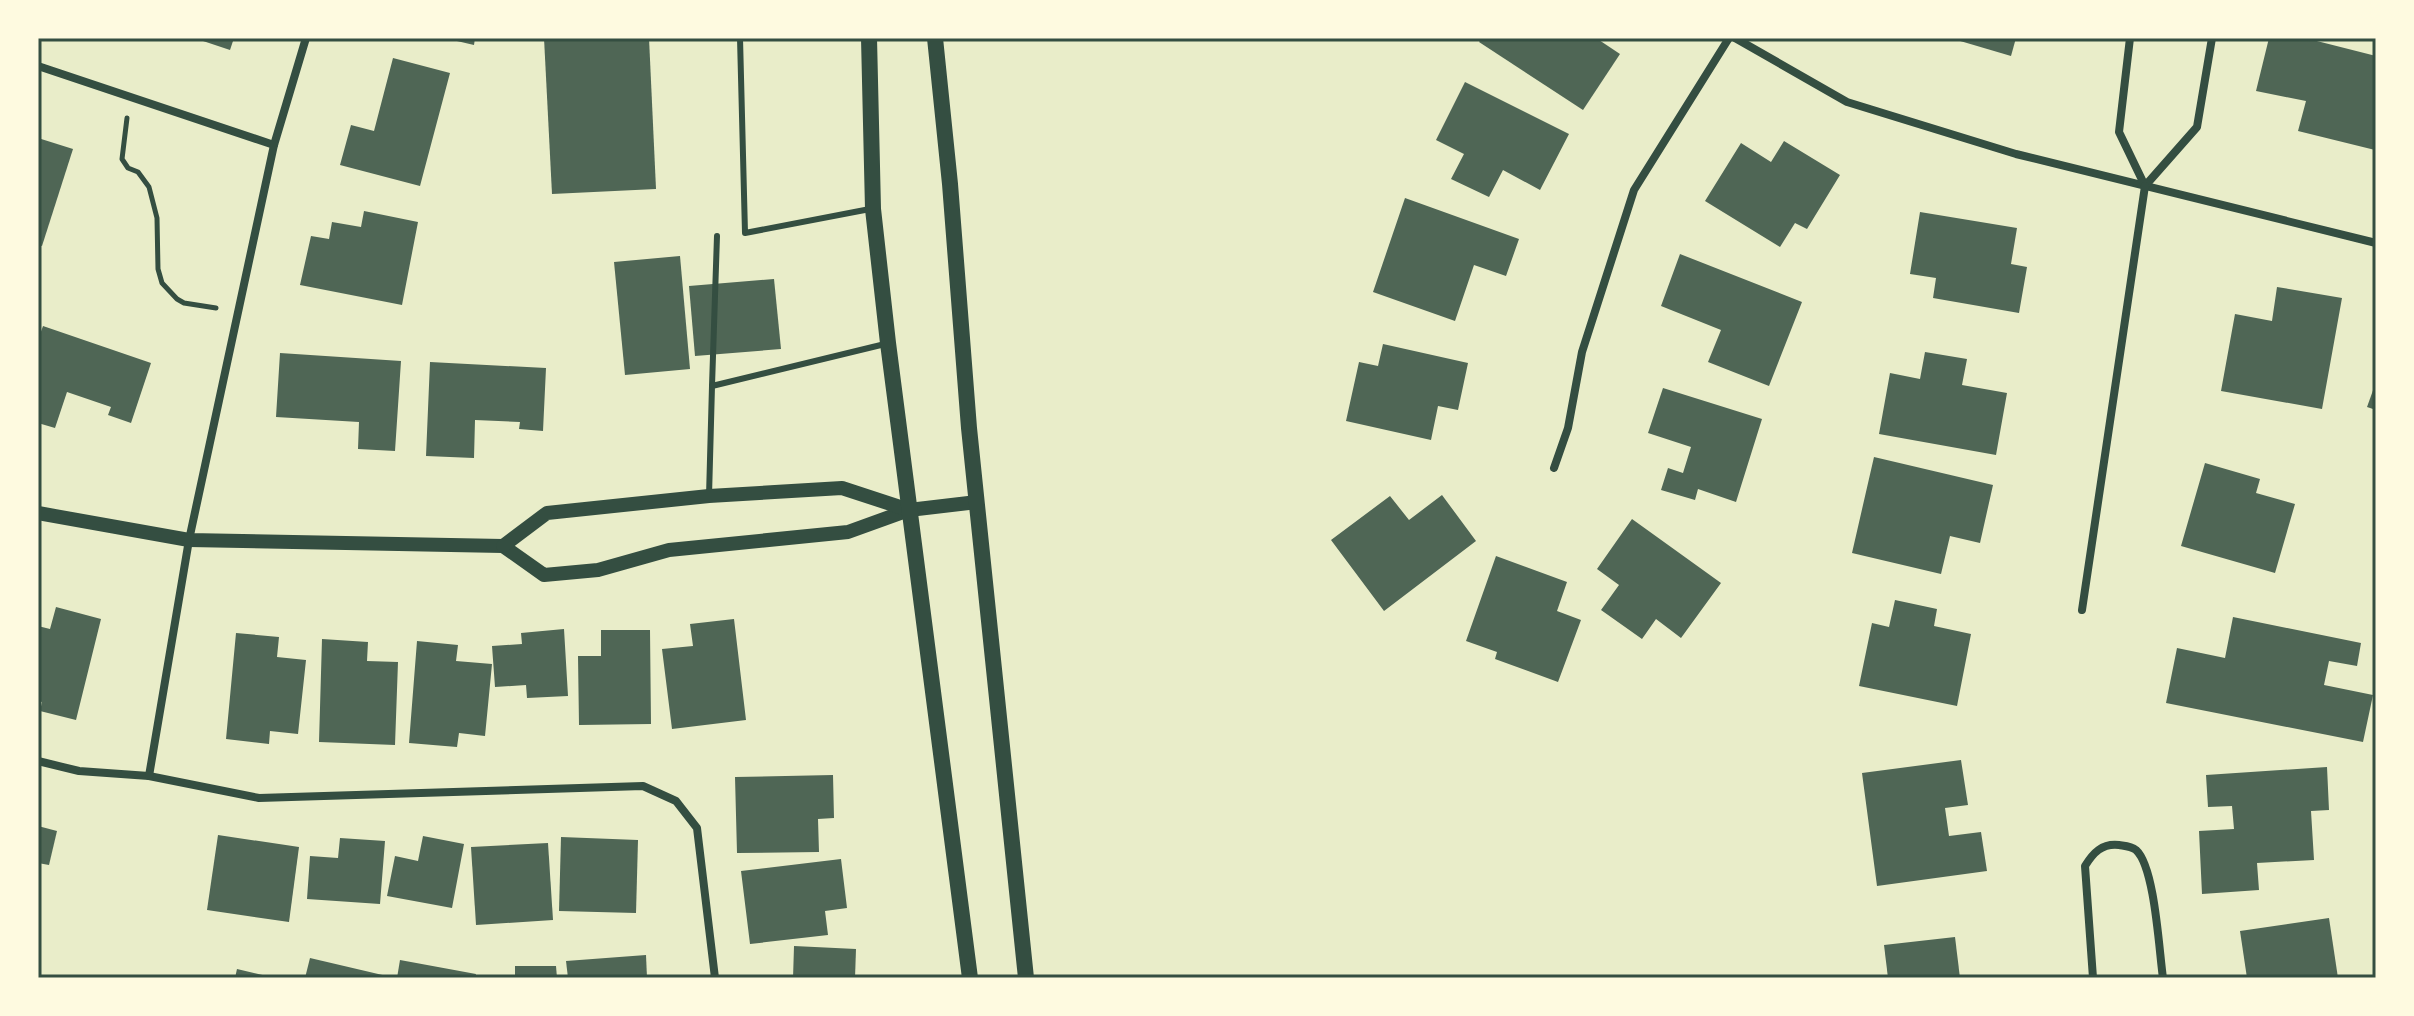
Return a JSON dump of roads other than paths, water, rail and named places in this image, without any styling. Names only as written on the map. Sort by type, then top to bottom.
[{"type":"main road","points":[[869,38],[873,209],[970,978]]},
{"type":"main road","points":[[935,38],[977,502],[1026,978]]},
{"type":"street","points":[[149,776],[189,540],[274,145],[306,38]]},
{"type":"street","points":[[1554,468],[1568,428],[1582,352],[1634,190],[1732,38],[1847,102],[2016,154],[2376,243]]},
{"type":"street","points":[[2130,38],[2119,132],[2145,186]]},
{"type":"street","points":[[2082,610],[2145,186],[2197,127],[2212,38]]},
{"type":"street","points":[[38,66],[274,145]]},
{"type":"street","points":[[503,546],[547,513],[709,496],[842,488],[909,510]]},
{"type":"street","points":[[38,513],[189,540],[503,546],[544,575],[598,570],[669,550],[848,532],[909,510],[977,502]]},
{"type":"street","points":[[38,761],[79,771],[149,776],[259,798],[643,786],[676,801],[697,828],[715,978]]},
{"type":"street","points":[[2093,978],[2085,866],[2094,852],[2110,844],[2130,846],[2139,852],[2154,906],[2163,978]]},
{"type":"lane","points":[[740,38],[745,233],[873,209]]},
{"type":"lane","points":[[709,496],[717,236]]},
{"type":"lane","points":[[712,386],[888,343]]}]
